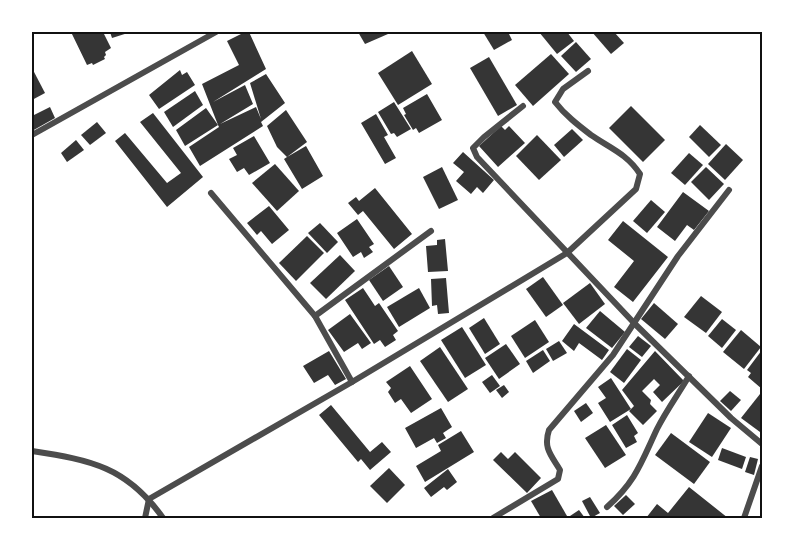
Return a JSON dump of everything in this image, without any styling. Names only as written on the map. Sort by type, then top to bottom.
[{"type":"street","points":[[32,135],[216,32]]},
{"type":"street","points":[[145,519],[149,499],[352,382],[567,253],[636,189],[640,174],[631,160],[591,134],[563,112],[555,102],[563,89],[588,70]]},
{"type":"street","points":[[523,106],[484,136],[473,148],[477,157],[635,324],[731,418],[762,444]]},
{"type":"street","points":[[493,519],[558,478],[560,470],[550,455],[545,440],[549,430],[613,355],[678,256],[729,190]]},
{"type":"street","points":[[211,193],[315,316],[352,382]]},
{"type":"street","points":[[315,316],[431,231]]},
{"type":"street","points":[[607,507],[624,492],[644,462],[658,427],[689,376]]},
{"type":"street","points":[[32,451],[91,462],[118,473],[149,499],[163,519]]},
{"type":"street","points":[[744,519],[762,466]]},
{"type":"building","points":[[71,32],[103,32],[111,48],[105,52],[105,59],[93,65],[92,63],[87,65]]},
{"type":"building","points":[[110,32],[131,32],[112,38]]},
{"type":"building","points":[[249,32],[266,69],[213,102],[245,85],[253,104],[220,124],[256,107],[261,119],[250,83],[266,74],[285,103],[261,122],[263,126],[200,166],[189,147],[219,127],[202,84],[239,65],[227,41]]},
{"type":"building","points":[[358,32],[387,32],[388,34],[365,44]]},
{"type":"building","points":[[483,32],[508,32],[512,40],[494,50]]},
{"type":"building","points":[[539,32],[567,32],[574,41],[557,54]]},
{"type":"building","points":[[592,32],[614,32],[624,43],[611,54]]},
{"type":"building","points":[[576,42],[591,59],[576,72],[561,56]]},
{"type":"building","points":[[412,51],[432,84],[398,105],[378,73]]},
{"type":"building","points":[[551,54],[569,74],[533,106],[515,85]]},
{"type":"building","points":[[489,57],[517,105],[498,116],[470,68]]},
{"type":"building","points":[[180,70],[182,75],[187,72],[195,85],[159,109],[149,95]]},
{"type":"building","points":[[32,71],[45,93],[32,100]]},
{"type":"building","points":[[195,91],[203,105],[173,127],[164,112]]},
{"type":"building","points":[[427,94],[442,120],[419,133],[416,128],[413,130],[404,115],[406,114],[403,108]]},
{"type":"building","points":[[394,102],[411,129],[397,137],[394,133],[391,134],[378,112]]},
{"type":"building","points":[[631,106],[665,140],[643,162],[609,128]]},
{"type":"building","points":[[50,107],[55,118],[32,131],[32,116]]},
{"type":"building","points":[[206,108],[218,125],[185,146],[176,130]]},
{"type":"building","points":[[286,110],[307,142],[287,157],[277,147],[267,126]]},
{"type":"building","points":[[153,113],[203,177],[167,207],[115,141],[125,133],[167,183],[181,173],[140,122]]},
{"type":"building","points":[[376,114],[388,135],[384,137],[396,158],[385,164],[361,123]]},
{"type":"building","points":[[97,122],[106,133],[90,145],[81,135]]},
{"type":"building","points":[[700,125],[721,145],[709,157],[689,137]]},
{"type":"building","points":[[501,126],[505,130],[509,126],[525,143],[498,167],[479,146]]},
{"type":"building","points":[[572,129],[583,140],[564,157],[554,145]]},
{"type":"building","points":[[537,135],[561,160],[539,180],[516,156]]},
{"type":"building","points":[[254,136],[270,163],[249,175],[244,168],[237,172],[229,159],[237,155],[233,148]]},
{"type":"building","points":[[76,140],[84,150],[67,162],[61,153]]},
{"type":"building","points":[[726,144],[743,160],[725,180],[708,164]]},
{"type":"building","points":[[306,146],[323,176],[302,189],[284,159]]},
{"type":"building","points":[[463,152],[494,180],[483,193],[477,187],[471,194],[456,181],[464,172],[453,163]]},
{"type":"building","points":[[689,153],[703,165],[685,185],[671,173]]},
{"type":"building","points":[[275,164],[299,191],[277,211],[252,183]]},
{"type":"building","points":[[442,167],[458,200],[439,209],[423,177]]},
{"type":"building","points":[[706,167],[724,184],[709,200],[691,182]]},
{"type":"building","points":[[375,188],[412,234],[394,249],[363,211],[358,215],[348,203],[356,197],[359,201]]},
{"type":"building","points":[[683,192],[709,211],[694,230],[687,225],[675,241],[657,227]]},
{"type":"building","points":[[651,200],[665,212],[647,233],[633,221]]},
{"type":"building","points":[[269,206],[289,230],[272,244],[261,231],[257,235],[247,223]]},
{"type":"building","points":[[357,219],[374,244],[369,247],[373,252],[364,258],[361,252],[353,257],[337,233]]},
{"type":"building","points":[[623,221],[668,257],[633,302],[614,287],[634,261],[608,240]]},
{"type":"building","points":[[320,223],[338,242],[327,253],[308,233]]},
{"type":"building","points":[[307,236],[324,253],[296,281],[279,263]]},
{"type":"building","points":[[445,239],[448,271],[428,272],[426,246],[437,245],[437,240]]},
{"type":"building","points":[[340,255],[355,271],[326,299],[310,283]]},
{"type":"building","points":[[389,266],[403,287],[383,301],[369,280]]},
{"type":"building","points":[[543,277],[563,305],[546,317],[526,289]]},
{"type":"building","points":[[446,278],[449,313],[438,314],[437,305],[432,306],[431,279]]},
{"type":"building","points":[[590,283],[605,304],[579,324],[563,303]]},
{"type":"building","points":[[363,288],[375,306],[379,303],[398,331],[393,335],[396,340],[385,347],[380,340],[374,344],[345,300]]},
{"type":"building","points":[[419,288],[430,308],[399,327],[387,307]]},
{"type":"building","points":[[701,296],[722,312],[706,333],[684,317]]},
{"type":"building","points":[[654,303],[678,324],[665,339],[641,319]]},
{"type":"building","points":[[600,311],[625,332],[612,348],[586,328]]},
{"type":"building","points":[[350,314],[371,343],[362,349],[358,343],[344,352],[328,330]]},
{"type":"building","points":[[484,318],[500,344],[485,354],[469,328]]},
{"type":"building","points":[[722,319],[736,330],[722,348],[708,336]]},
{"type":"building","points":[[535,320],[549,342],[525,358],[511,336]]},
{"type":"building","points":[[574,324],[609,350],[602,360],[579,343],[574,351],[562,341]]},
{"type":"building","points":[[462,327],[486,365],[465,378],[441,340]]},
{"type":"building","points":[[741,330],[761,347],[744,369],[723,352]]},
{"type":"building","points":[[638,336],[651,346],[642,357],[629,347]]},
{"type":"building","points":[[559,341],[567,353],[553,361],[546,349]]},
{"type":"building","points":[[506,344],[520,364],[499,379],[485,358]]},
{"type":"building","points":[[440,347],[468,389],[448,402],[420,361]]},
{"type":"building","points":[[627,349],[641,360],[624,383],[610,372]]},
{"type":"building","points":[[543,350],[550,361],[533,373],[526,361]]},
{"type":"building","points":[[762,350],[762,389],[748,377],[751,373],[747,370]]},
{"type":"building","points":[[329,351],[346,379],[335,385],[328,375],[314,383],[303,366]]},
{"type":"building","points":[[655,351],[684,381],[662,402],[653,392],[660,385],[654,379],[642,391],[657,411],[643,425],[629,411],[634,406],[622,390]]},
{"type":"building","points":[[410,366],[432,399],[411,413],[401,399],[395,403],[388,392],[391,388],[386,382]]},
{"type":"building","points":[[492,375],[500,386],[490,393],[482,382]]},
{"type":"building","points":[[611,378],[631,409],[610,422],[598,403],[606,398],[598,387]]},
{"type":"building","points":[[504,385],[509,392],[502,398],[496,390]]},
{"type":"building","points":[[730,391],[741,400],[731,411],[720,401]]},
{"type":"building","points":[[760,394],[762,396],[762,429],[760,432],[741,418]]},
{"type":"building","points":[[586,403],[593,413],[581,422],[574,411]]},
{"type":"building","points":[[331,405],[370,452],[382,442],[391,452],[370,470],[361,459],[358,462],[319,415]]},
{"type":"building","points":[[441,408],[452,427],[443,433],[446,438],[437,443],[434,438],[416,448],[405,428]]},
{"type":"building","points":[[708,413],[731,428],[712,457],[689,442]]},
{"type":"building","points":[[627,415],[638,433],[634,436],[637,442],[626,448],[612,425]]},
{"type":"building","points":[[606,425],[626,455],[605,468],[585,438]]},
{"type":"building","points":[[461,431],[474,452],[425,482],[416,466],[441,451],[438,445]]},
{"type":"building","points":[[671,433],[710,462],[694,484],[655,455]]},
{"type":"building","points":[[722,448],[746,457],[742,469],[718,460]]},
{"type":"building","points":[[501,452],[508,459],[515,452],[541,478],[527,493],[493,460]]},
{"type":"building","points":[[750,457],[758,459],[754,475],[745,472]]},
{"type":"building","points":[[389,468],[405,485],[387,503],[370,486]]},
{"type":"building","points":[[448,469],[457,482],[447,490],[444,487],[431,497],[424,488]]},
{"type":"building","points":[[689,487],[728,518],[646,518],[657,504],[668,513]]},
{"type":"building","points":[[552,490],[567,516],[541,518],[531,501]]},
{"type":"building","points":[[626,495],[635,504],[623,515],[614,506]]},
{"type":"building","points":[[590,497],[600,513],[591,518],[582,501]]},
{"type":"building","points":[[579,510],[585,518],[570,516]]}]
